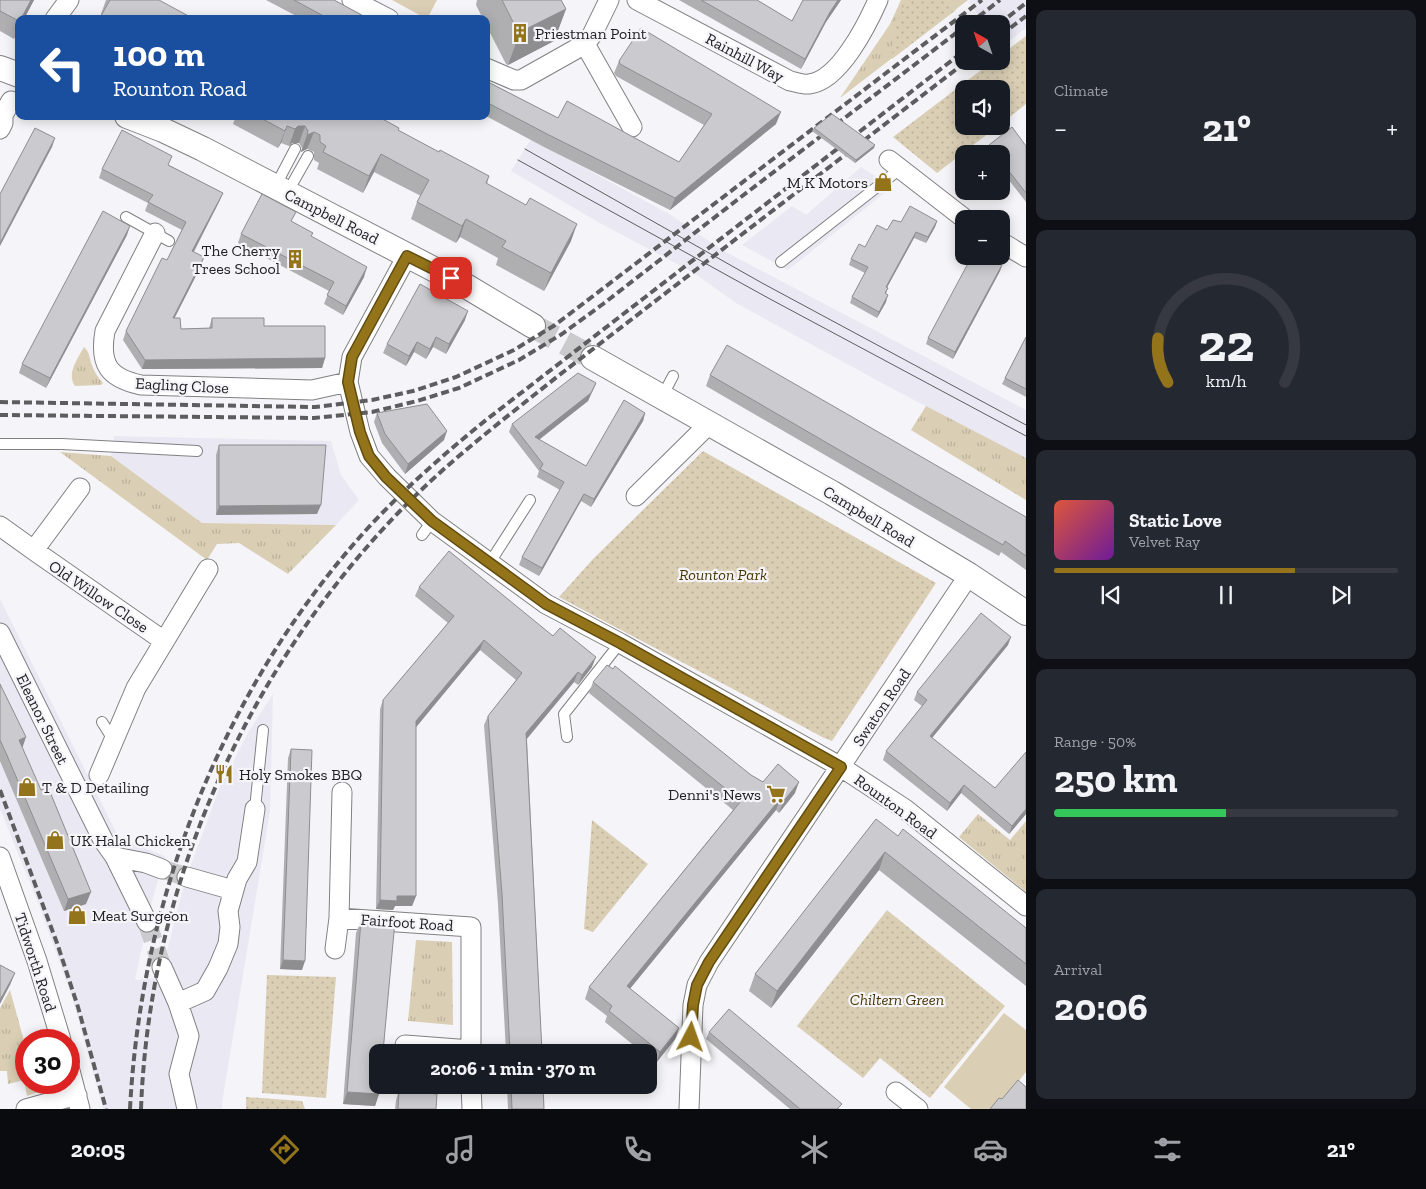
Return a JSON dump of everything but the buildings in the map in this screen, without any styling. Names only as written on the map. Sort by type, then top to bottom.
[{"type":"street","points":[[58,15],[68,0]]},
{"type":"street","points":[[352,0],[381,15]]},
{"type":"street","points":[[490,70],[514,80],[521,80],[585,44],[592,35],[609,0]]},
{"type":"street","name":"Rainhill Way","points":[[637,0],[790,81],[808,85],[832,74],[862,33],[878,0]]},
{"type":"street","points":[[585,44],[632,127]]},
{"type":"street","points":[[0,68],[15,74]]},
{"type":"street","points":[[0,129],[3,123],[3,115],[15,103]]},
{"type":"street","name":"Campbell Road","points":[[137,120],[163,130],[466,286],[533,326]]},
{"type":"street","points":[[895,164],[955,211]]},
{"type":"street","name":"Eagling Close","points":[[162,237],[105,332],[103,355],[109,368],[119,379],[141,385],[312,390],[348,382]]},
{"type":"street","points":[[1010,247],[1026,257]]},
{"type":"street","name":"Rounton Road","points":[[407,256],[352,357],[348,382],[360,432],[369,456],[427,528],[489,564],[556,610],[620,643],[841,767],[905,809],[1026,906]]},
{"type":"street","name":"Campbell Road","points":[[593,358],[832,493],[969,575],[1026,613]]},
{"type":"street","points":[[636,496],[709,424]]},
{"type":"street","name":"Old Willow Close","points":[[34,550],[80,488]]},
{"type":"street","name":"Old Willow Close","points":[[0,526],[164,641]]},
{"type":"street","name":"Old Willow Close","points":[[99,775],[136,688],[208,569]]},
{"type":"street","name":"Swaton Road","points":[[689,1109],[693,1005],[697,985],[709,962],[969,575]]},
{"type":"street","name":"Eleanor Street","points":[[0,633],[103,840],[115,857],[147,922]]},
{"type":"street","name":"Fairfoot Road","points":[[335,949],[339,918],[342,792]]},
{"type":"street","points":[[178,1003],[205,991],[218,968],[228,944],[230,927],[228,911],[237,879],[246,862],[255,809]]},
{"type":"street","points":[[115,857],[146,863],[162,869]]},
{"type":"street","name":"Tidworth Road","points":[[2,866],[36,961],[58,1029]]},
{"type":"street","points":[[187,877],[233,890]]},
{"type":"street","name":"Fairfoot Road","points":[[339,918],[471,926],[471,1044]]},
{"type":"street","points":[[162,967],[178,1003],[189,1036],[179,1074],[187,1109]]},
{"type":"street","points":[[896,1092],[912,1108]]},
{"type":"street","points":[[471,1094],[472,1109]]},
{"type":"street","points":[[26,1109],[79,1102]]},
{"type":"lane","points":[[281,190],[295,149]]},
{"type":"lane","points":[[281,190],[308,156]]},
{"type":"lane","points":[[781,262],[895,164]]},
{"type":"lane","name":"Eagling Close","points":[[126,217],[162,237]]},
{"type":"lane","points":[[662,397],[673,376]]},
{"type":"lane","points":[[0,444],[62,444],[197,451]]},
{"type":"lane","points":[[489,564],[530,500]]},
{"type":"lane","points":[[567,737],[564,714],[620,643]]},
{"type":"lane","points":[[102,722],[114,741]]},
{"type":"lane","points":[[255,809],[263,730]]},
{"type":"shaded area","points":[[971,0],[1026,0],[1026,28],[1010,41],[1010,15],[979,15],[968,2]]},
{"type":"shaded area","points":[[531,139],[671,215],[722,250],[1026,410],[1026,458],[891,388],[736,303],[694,273],[598,222],[511,171]]},
{"type":"shaded area","points":[[861,167],[892,187],[788,270],[742,245],[792,206],[806,215]]},
{"type":"shaded area","points":[[114,436],[331,441],[341,475],[359,500],[336,525],[202,523],[111,456]]},
{"type":"shaded area","points":[[0,599],[119,838],[165,856],[151,905],[135,980],[160,978],[185,881],[219,789],[249,731],[273,694],[270,811],[222,1109],[103,1109],[73,1000],[39,905],[0,809]]},
{"type":"green space","points":[[392,0],[437,0],[429,15],[420,15]]},
{"type":"green space","points":[[901,0],[968,0],[840,98],[890,24]]},
{"type":"green space","points":[[907,0],[949,0],[956,10],[892,59],[895,24]]},
{"type":"green space","points":[[1026,36],[1026,104],[1010,117],[1010,80],[968,80],[981,70],[1010,70],[1010,48]]},
{"type":"green space","points":[[955,90],[955,135],[986,135],[973,145],[955,145],[955,159],[937,173],[893,137]]},
{"type":"green space","points":[[84,347],[95,372],[103,383],[101,385],[75,386],[72,371]]},
{"type":"green space","points":[[926,406],[1026,458],[1026,500],[911,430]]},
{"type":"green space","name":"Rounton Park","points":[[703,451],[936,583],[832,741],[559,597],[593,559]]},
{"type":"green space","points":[[60,452],[111,456],[202,523],[336,525],[288,574],[239,543],[217,544],[207,560]]},
{"type":"green space","points":[[978,814],[1010,840],[1026,821],[1026,892],[959,837]]},
{"type":"green space","points":[[592,820],[648,864],[593,932],[584,929]]},
{"type":"green space","name":"Chiltern Green","points":[[887,910],[1005,1006],[930,1098],[880,1058],[863,1078],[797,1026]]},
{"type":"green space","points":[[416,940],[452,942],[453,1025],[408,1021]]},
{"type":"green space","points":[[267,975],[336,977],[326,1098],[262,1093]]},
{"type":"green space","points":[[10,990],[21,1029],[15,1029],[15,1082],[8,1084],[7,1071],[0,1071],[0,1008]]},
{"type":"green space","points":[[1004,1013],[1026,1030],[1026,1072],[996,1109],[971,1109],[944,1087]]},
{"type":"green space","points":[[246,1097],[302,1101],[305,1109],[246,1109]]},
{"type":"tunnel","points":[[533,326],[593,358]]},
{"type":"tunnel","points":[[162,869],[187,877]]},
{"type":"tunnel","points":[[147,922],[162,967]]},
{"type":"tram line","points":[[525,149],[762,283],[1026,425]]},
{"type":"tram line","points":[[518,160],[770,299],[1026,436]]},
{"type":"railway","points":[[0,402],[315,407],[372,400],[413,391],[456,377],[514,350],[555,325],[982,0]]},
{"type":"railway","points":[[981,15],[1000,0]]},
{"type":"railway","points":[[1010,15],[1026,3]]},
{"type":"railway","points":[[1010,28],[1026,16]]},
{"type":"railway","points":[[0,415],[314,418],[372,412],[459,388],[519,360],[562,334],[955,34]]},
{"type":"railway","points":[[130,1109],[137,1029],[152,951],[172,874],[199,798],[232,726],[271,656],[316,591],[381,514],[470,433],[955,58]]},
{"type":"railway","points":[[141,1109],[148,1026],[163,945],[185,865],[215,788],[252,713],[294,642],[343,575],[398,513],[436,476],[476,442],[558,376],[955,70]]},
{"type":"railway","points":[[0,790],[57,943],[78,1007],[106,1109]]},
{"type":"place","name":"Priestman Point","points":[[520,33]]},
{"type":"place","name":"M K Motors","points":[[883,182]]},
{"type":"place","name":"The Cherry Trees School","points":[[295,259]]},
{"type":"place","name":"Holy Smokes BBQ","points":[[224,774]]},
{"type":"place","name":"T & D Detailing","points":[[27,787]]},
{"type":"place","name":"Denni's News","points":[[776,794]]},
{"type":"place","name":"UK Halal Chicken","points":[[55,840]]},
{"type":"place","name":"Meat Surgeon","points":[[77,915]]},
{"type":"route","points":[[451,278],[407,256],[352,357],[348,382],[360,432],[369,456],[386,477],[432,521],[546,604],[620,643],[841,767],[709,962],[697,985],[693,1005],[691,1037]]}]
